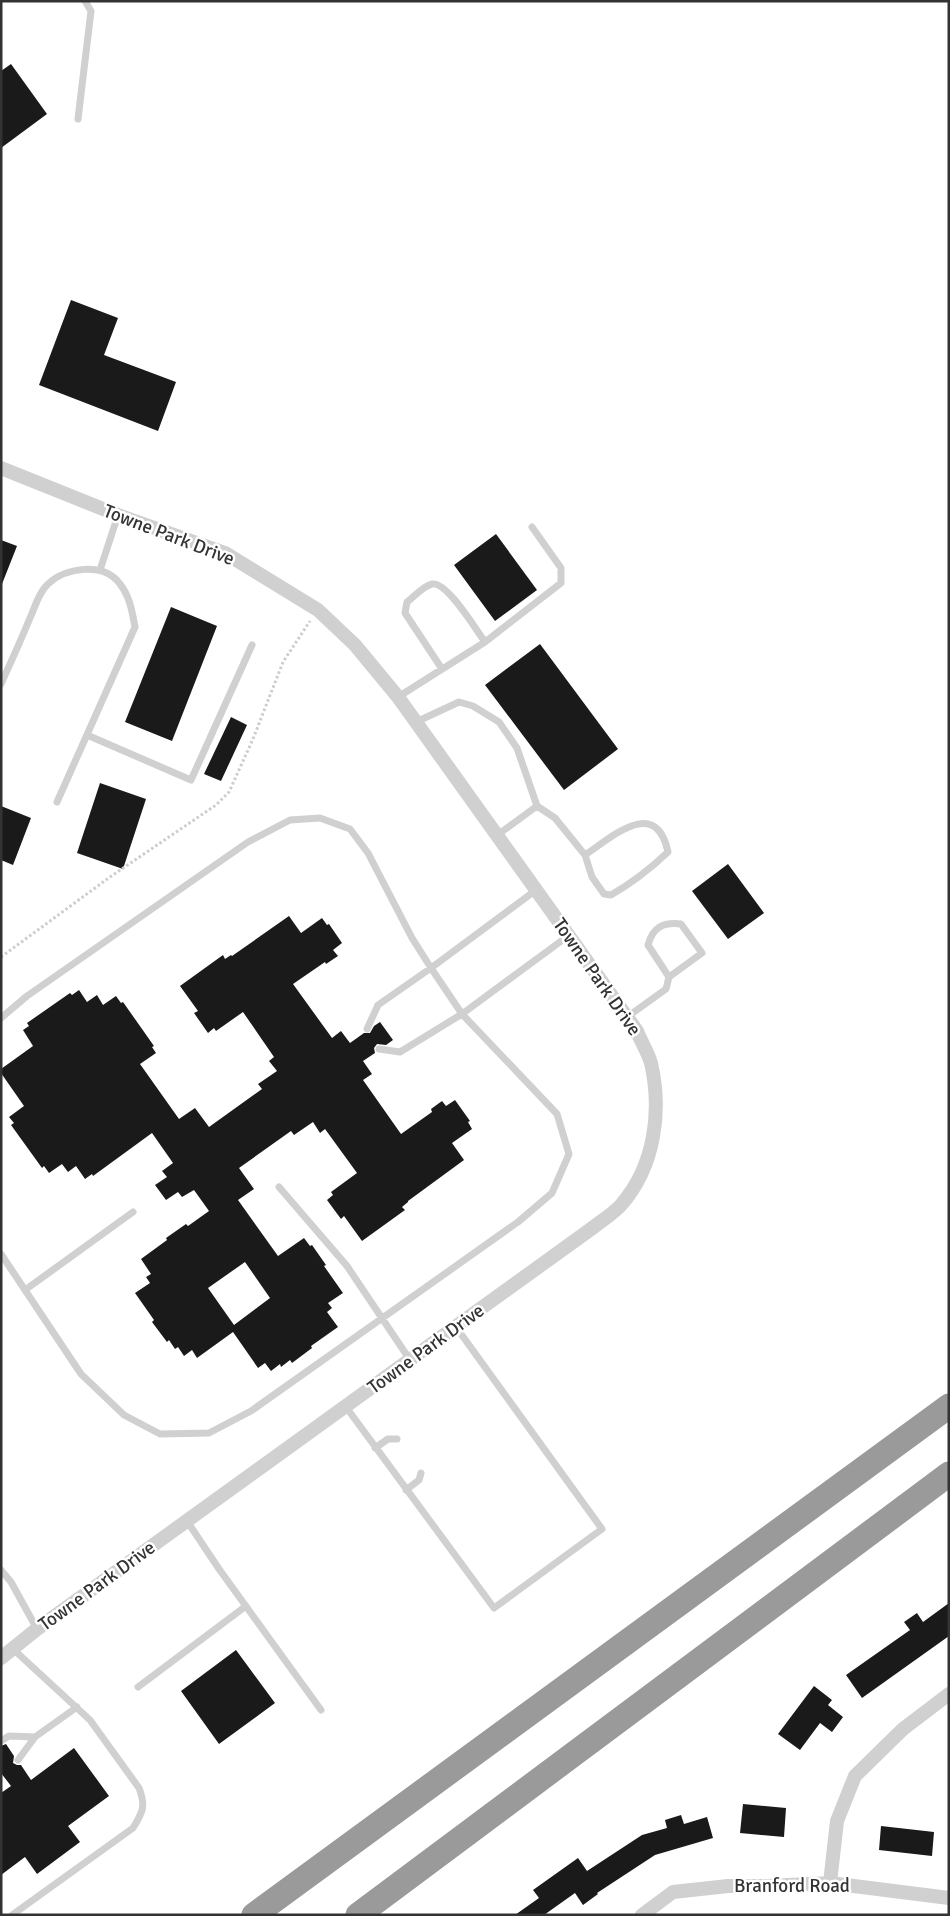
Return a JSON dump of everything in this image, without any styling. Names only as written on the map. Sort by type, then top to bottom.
[{"type":"highway","points":[[254,1915],[949,1406]]},
{"type":"highway","points":[[358,1915],[949,1474]]},
{"type":"street","name":"Towne Park Drive","points":[[1,468],[118,516],[225,553],[318,610],[355,645],[398,697],[637,1032],[650,1061],[656,1094],[656,1124],[649,1154],[638,1180],[621,1205],[591,1229],[346,1407],[37,1629],[1,1658]]},
{"type":"street","points":[[830,1883],[837,1820],[854,1776],[903,1729],[949,1694]]},
{"type":"street","name":"Branford Road","points":[[642,1915],[673,1892],[728,1886],[830,1883],[949,1898]]},
{"type":"lane","points":[[78,119],[91,12],[85,1]]},
{"type":"lane","points":[[100,570],[118,516]]},
{"type":"lane","points":[[398,697],[485,642],[561,583],[561,568],[532,527]]},
{"type":"lane","points":[[1,684],[47,584],[62,574],[83,569],[100,570],[119,582],[130,602],[135,627],[57,802]]},
{"type":"lane","points":[[442,670],[405,613],[407,602],[429,585],[437,584],[447,590],[485,642]]},
{"type":"lane","points":[[87,735],[192,780],[252,645]]},
{"type":"lane","points":[[415,722],[459,702],[473,706],[499,722],[517,748],[537,806],[555,818],[584,855],[592,877],[604,894],[611,895],[650,869],[668,852],[666,842],[656,827],[644,822],[629,826],[584,855]]},
{"type":"lane","points":[[496,836],[537,806]]},
{"type":"lane","points":[[1,1018],[27,996],[248,842],[290,820],[320,818],[350,830],[368,853],[412,938],[462,1014],[557,1114],[568,1154],[552,1194],[518,1222],[252,1412],[209,1433],[160,1434],[124,1415],[81,1374],[1,1254]]},
{"type":"lane","points":[[367,1029],[378,1004],[431,968],[536,890]]},
{"type":"lane","points":[[627,1018],[666,989],[669,977],[702,954],[681,924],[668,922],[651,934],[648,945],[669,977]]},
{"type":"lane","points":[[379,1049],[400,1052],[462,1014],[568,936]]},
{"type":"lane","points":[[278,1187],[347,1266],[410,1360]]},
{"type":"lane","points":[[25,1290],[133,1212]]},
{"type":"lane","points":[[346,1407],[494,1608],[602,1529],[456,1327]]},
{"type":"lane","points":[[375,1448],[388,1439],[397,1439]]},
{"type":"lane","points":[[406,1490],[419,1480],[421,1473]]},
{"type":"lane","points":[[187,1521],[321,1710]]},
{"type":"lane","points":[[1,1570],[37,1629]]},
{"type":"lane","points":[[138,1687],[246,1606]]},
{"type":"lane","points":[[12,1915],[133,1828],[143,1810],[143,1799],[139,1788],[90,1720],[13,1649]]},
{"type":"lane","points":[[18,1760],[34,1737],[77,1707]]},
{"type":"lane","points":[[1,1742],[9,1736],[34,1737]]},
{"type":"path","points":[[1,957],[110,877],[216,805],[229,792],[253,739],[283,662],[318,610]]},
{"type":"building","points":[[11,64],[47,114],[1,148],[1,71]]},
{"type":"building","points":[[71,300],[118,318],[104,355],[176,382],[158,431],[39,385]]},
{"type":"building","points":[[496,534],[537,590],[495,621],[454,565]]},
{"type":"building","points":[[1,540],[17,546],[2,584],[1,584]]},
{"type":"building","points":[[171,607],[217,626],[172,741],[125,722]]},
{"type":"building","points":[[540,644],[618,749],[564,790],[485,685]]},
{"type":"building","points":[[231,717],[247,725],[221,781],[204,774]]},
{"type":"building","points":[[100,783],[146,799],[123,869],[77,853]]},
{"type":"building","points":[[1,806],[31,818],[13,865],[1,860]]},
{"type":"building","points":[[728,864],[764,913],[728,939],[692,891]]},
{"type":"building","points":[[289,916],[301,933],[322,918],[327,925],[329,924],[342,943],[333,950],[338,956],[326,964],[325,962],[293,984],[332,1038],[341,1031],[350,1043],[364,1033],[370,1033],[374,1026],[380,1022],[393,1040],[386,1045],[377,1044],[374,1048],[375,1053],[363,1061],[372,1074],[363,1080],[401,1134],[432,1112],[431,1109],[442,1101],[446,1106],[455,1100],[470,1121],[468,1122],[472,1129],[452,1143],[464,1160],[408,1201],[402,1207],[405,1210],[362,1241],[344,1216],[341,1219],[327,1200],[333,1195],[331,1192],[357,1173],[325,1129],[320,1133],[313,1122],[294,1135],[291,1131],[239,1168],[254,1189],[238,1200],[278,1256],[304,1238],[310,1246],[312,1245],[343,1293],[328,1303],[332,1308],[327,1312],[338,1327],[311,1346],[312,1348],[292,1363],[290,1360],[281,1367],[280,1364],[271,1371],[265,1363],[258,1368],[233,1332],[197,1358],[192,1350],[184,1356],[178,1347],[175,1349],[169,1340],[167,1342],[152,1322],[154,1320],[135,1293],[150,1283],[146,1277],[151,1274],[141,1259],[167,1240],[166,1238],[186,1224],[188,1226],[209,1211],[194,1190],[182,1197],[178,1192],[166,1200],[155,1185],[167,1177],[162,1171],[173,1163],[152,1133],[93,1176],[92,1174],[85,1179],[76,1166],[68,1172],[62,1164],[49,1173],[44,1166],[42,1168],[11,1125],[14,1123],[9,1117],[24,1106],[1,1073],[1,1069],[33,1046],[23,1030],[29,1026],[27,1023],[70,993],[72,995],[79,990],[87,1002],[97,995],[103,1005],[116,996],[121,1003],[123,1002],[154,1046],[152,1047],[156,1053],[140,1064],[179,1119],[195,1108],[209,1127],[262,1089],[258,1084],[277,1071],[269,1061],[274,1057],[243,1012],[216,1031],[214,1028],[208,1033],[194,1013],[198,1011],[180,986],[223,955],[225,959]],"holes":[[[245,1262],[270,1298],[234,1325],[208,1288]]]},
{"type":"building","points":[[949,1603],[949,1636],[862,1698],[846,1675],[910,1630],[904,1622],[917,1613],[923,1622]]},
{"type":"building","points":[[236,1650],[275,1703],[219,1744],[181,1691]]},
{"type":"building","points":[[814,1686],[832,1700],[828,1705],[843,1717],[832,1732],[820,1723],[800,1750],[778,1734]]},
{"type":"building","points":[[6,1744],[14,1756],[13,1763],[21,1765],[31,1780],[74,1748],[109,1796],[68,1826],[80,1842],[37,1874],[25,1857],[1,1875],[1,1793],[11,1786],[1,1773],[1,1746]]},
{"type":"building","points":[[743,1804],[786,1808],[784,1837],[740,1833]]},
{"type":"building","points":[[681,1815],[684,1824],[707,1817],[713,1838],[655,1855],[597,1893],[583,1905],[575,1893],[544,1915],[515,1915],[539,1898],[533,1890],[578,1858],[587,1871],[642,1835],[667,1828],[665,1820]]},
{"type":"building","points":[[881,1826],[934,1832],[932,1856],[879,1850]]}]
